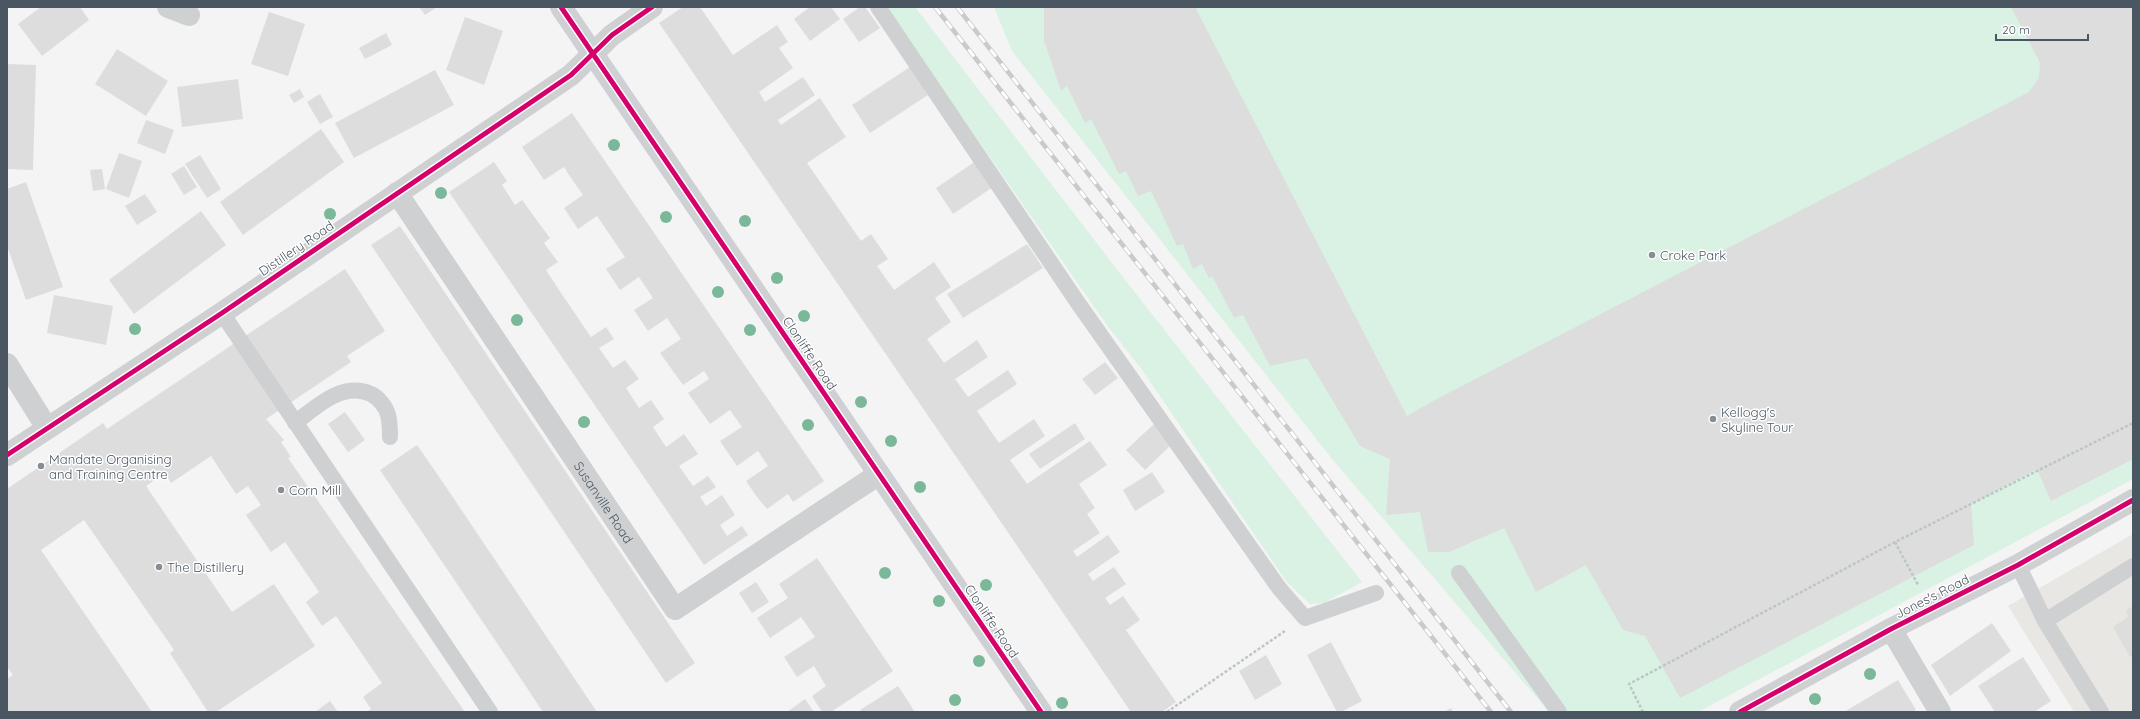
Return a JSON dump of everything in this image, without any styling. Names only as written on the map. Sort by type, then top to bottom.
[{"type":"main road","name":"Clonliffe Road","points":[[561,7],[1041,712]]},
{"type":"street","points":[[168,7],[190,15]]},
{"type":"street","name":"Distillery Road","points":[[7,455],[222,313],[397,192],[571,75],[592,52],[612,35],[652,7]]},
{"type":"street","name":"Susanville Road","points":[[397,192],[675,609],[879,474]]},
{"type":"street","points":[[7,364],[47,428]]},
{"type":"street","name":"Jones's Road","points":[[1740,712],[1891,629],[2018,565],[2133,500]]},
{"type":"street","points":[[1891,629],[1940,712]]},
{"type":"lane","points":[[878,7],[1078,303],[1279,588],[1305,618],[1376,593]]},
{"type":"lane","points":[[222,313],[490,712]]},
{"type":"lane","points":[[295,423],[326,399],[348,390],[367,392],[378,397],[388,415],[390,437]]},
{"type":"lane","points":[[2018,565],[2045,621],[2101,712]]},
{"type":"lane","points":[[2045,621],[2133,566]]},
{"type":"lane","points":[[1459,573],[1559,712]]},
{"type":"path","points":[[1643,712],[1628,684],[1895,542],[2133,423]]},
{"type":"path","points":[[1895,542],[1918,585]]},
{"type":"path","points":[[1167,712],[1305,618]]},
{"type":"shaded area","points":[[2133,534],[2133,712],[2074,712],[2008,606]]},
{"type":"green space","points":[[885,7],[915,7],[1119,272],[1362,582],[1324,603],[1310,604],[1286,581],[1140,367],[1109,328]]},
{"type":"green space","name":"Croke Park","points":[[994,7],[2133,7],[2133,479],[1698,712],[1549,712],[1332,459],[1012,51]]},
{"type":"building","points":[[41,7],[80,7],[89,20],[42,56],[18,24]]},
{"type":"building","points":[[419,7],[437,7],[425,15]]},
{"type":"building","points":[[683,7],[700,7],[733,55],[777,25],[788,42],[779,48],[793,68],[759,92],[765,102],[803,77],[815,95],[778,120],[781,125],[820,98],[846,137],[807,163],[861,241],[871,234],[888,259],[877,266],[894,290],[934,262],[951,287],[935,298],[951,322],[927,339],[944,363],[977,340],[988,357],[955,379],[968,397],[1008,370],[1017,384],[977,411],[999,443],[1034,419],[1045,436],[1010,460],[1027,484],[1090,441],[1107,465],[1079,484],[1095,508],[1087,514],[1100,533],[1073,551],[1077,557],[1108,535],[1120,552],[1088,574],[1093,581],[1114,567],[1126,584],[1105,598],[1110,605],[1123,596],[1140,620],[1126,630],[1176,702],[1162,712],[1131,712],[659,23]]},
{"type":"building","points":[[810,7],[831,7],[840,19],[810,41],[794,19]]},
{"type":"building","points":[[860,7],[865,7],[880,28],[859,42],[843,19]]},
{"type":"building","points":[[1044,7],[1200,7],[1196,9],[1407,416],[1433,401],[2029,92],[2039,78],[2040,63],[2011,7],[2133,7],[2133,459],[2051,501],[2037,469],[1971,504],[1974,545],[1680,698],[1645,636],[1623,630],[1586,565],[1536,592],[1504,528],[1449,552],[1428,552],[1420,512],[1386,515],[1390,459],[1360,446],[1307,358],[1270,366],[1243,315],[1234,318],[1212,276],[1209,278],[1202,264],[1193,269],[1183,244],[1177,246],[1151,191],[1138,196],[1126,171],[1119,174],[1091,119],[1085,123],[1067,86],[1061,91],[1044,41]]},
{"type":"building","points":[[269,12],[305,24],[288,76],[251,64]]},
{"type":"building","points":[[465,17],[503,31],[484,85],[446,70]]},
{"type":"building","points":[[386,33],[392,45],[365,59],[359,48]]},
{"type":"building","points":[[117,49],[168,81],[146,116],[95,84]]},
{"type":"building","points":[[7,64],[36,65],[33,170],[7,169]]},
{"type":"building","points":[[910,67],[928,95],[870,133],[852,105]]},
{"type":"building","points":[[435,70],[454,105],[354,158],[335,123]]},
{"type":"building","points":[[238,79],[243,119],[182,127],[177,87]]},
{"type":"building","points":[[300,89],[304,97],[294,103],[289,95]]},
{"type":"building","points":[[320,94],[333,117],[320,124],[307,102]]},
{"type":"building","points":[[572,113],[824,481],[793,502],[788,494],[767,509],[757,497],[746,481],[768,466],[758,451],[737,466],[720,441],[742,427],[730,410],[710,424],[688,393],[709,379],[704,371],[683,385],[660,353],[681,339],[667,318],[648,331],[634,310],[653,298],[639,277],[620,290],[606,269],[625,257],[597,216],[578,229],[564,208],[583,195],[564,167],[544,180],[522,147]]},
{"type":"building","points":[[146,120],[174,130],[165,154],[137,143]]},
{"type":"building","points":[[321,129],[344,162],[243,235],[220,202]]},
{"type":"building","points":[[119,153],[142,161],[129,198],[106,189]]},
{"type":"building","points":[[200,155],[221,189],[207,198],[185,164]]},
{"type":"building","points":[[976,161],[993,187],[953,214],[936,188]]},
{"type":"building","points":[[494,162],[507,181],[502,185],[515,205],[522,200],[550,238],[544,243],[558,262],[546,270],[559,290],[591,337],[606,327],[614,339],[599,348],[613,368],[625,360],[639,379],[626,388],[639,408],[651,400],[664,419],[653,427],[666,447],[684,434],[698,454],[679,466],[693,486],[708,476],[716,487],[700,497],[706,506],[722,495],[735,515],[720,525],[727,536],[742,526],[748,535],[704,565],[449,192]]},
{"type":"building","points":[[184,166],[197,187],[184,195],[171,174]]},
{"type":"building","points":[[102,169],[105,189],[93,191],[90,170]]},
{"type":"building","points":[[26,182],[63,287],[26,300],[7,246],[7,189]]},
{"type":"building","points":[[145,194],[157,212],[137,225],[125,206]]},
{"type":"building","points":[[201,211],[226,245],[134,314],[109,280]]},
{"type":"building","points":[[400,226],[695,663],[666,683],[371,245]]},
{"type":"building","points":[[1027,244],[1043,268],[963,318],[947,294]]},
{"type":"building","points":[[345,269],[385,331],[347,356],[351,362],[266,419],[284,440],[281,442],[291,457],[288,458],[465,712],[366,712],[371,709],[363,697],[382,683],[336,616],[322,626],[306,602],[319,592],[285,542],[271,552],[246,515],[261,505],[248,486],[236,494],[211,456],[171,483],[165,473],[146,486],[232,612],[274,584],[315,646],[216,712],[208,712],[170,653],[174,650],[84,520],[41,550],[152,712],[7,712],[7,679],[13,675],[7,667],[7,489],[103,423],[107,429]]},
{"type":"building","points":[[54,295],[113,306],[106,345],[47,333]]},
{"type":"building","points":[[1105,362],[1118,378],[1095,395],[1082,379]]},
{"type":"building","points":[[345,412],[365,440],[348,452],[328,424]]},
{"type":"building","points":[[1075,423],[1085,439],[1040,469],[1029,454]]},
{"type":"building","points":[[1154,424],[1173,443],[1145,470],[1126,450]]},
{"type":"building","points":[[417,445],[597,712],[543,712],[380,470]]},
{"type":"building","points":[[1152,472],[1165,492],[1135,511],[1123,490]]},
{"type":"building","points":[[817,558],[893,671],[831,712],[822,712],[812,696],[826,686],[814,666],[797,677],[784,657],[815,637],[801,617],[770,638],[757,618],[788,598],[779,584]]},
{"type":"building","points":[[756,582],[769,602],[752,613],[739,593]]},
{"type":"building","points":[[2133,606],[2133,656],[2130,657],[2113,627],[2128,617],[2126,610]]},
{"type":"building","points":[[1992,623],[2011,651],[1950,696],[1931,665]]},
{"type":"building","points":[[1331,642],[1362,701],[1341,712],[1337,712],[1307,655]]},
{"type":"building","points":[[1266,655],[1282,684],[1255,700],[1239,671]]},
{"type":"building","points":[[2023,657],[2051,701],[2034,712],[1995,712],[1978,686]]},
{"type":"building","points":[[1898,680],[1916,710],[1912,712],[1844,712]]},
{"type":"building","points":[[898,686],[915,712],[861,712],[860,710]]},
{"type":"building","points":[[805,699],[814,712],[787,712]]},
{"type":"building","points":[[330,701],[338,712],[315,712]]},
{"type":"building","points":[[1451,708],[1453,712],[1444,712]]},
{"type":"railway","points":[[935,7],[1491,712]]},
{"type":"railway","points":[[957,7],[1511,712]]},
{"type":"cycle path","points":[[561,7],[1041,712]]},
{"type":"cycle path","points":[[7,455],[222,313],[571,75],[612,35],[652,7]]},
{"type":"cycle path","points":[[1740,712],[1891,629],[2018,565],[2133,500]]},
{"type":"place","name":"Croke Park","points":[[1652,255]]},
{"type":"place","name":"Kellogg's Skyline Tour","points":[[1713,419]]},
{"type":"place","name":"Mandate Organising and Training Centre","points":[[41,466]]},
{"type":"place","name":"Corn Mill","points":[[281,490]]},
{"type":"place","name":"The Distillery","points":[[159,567]]}]
